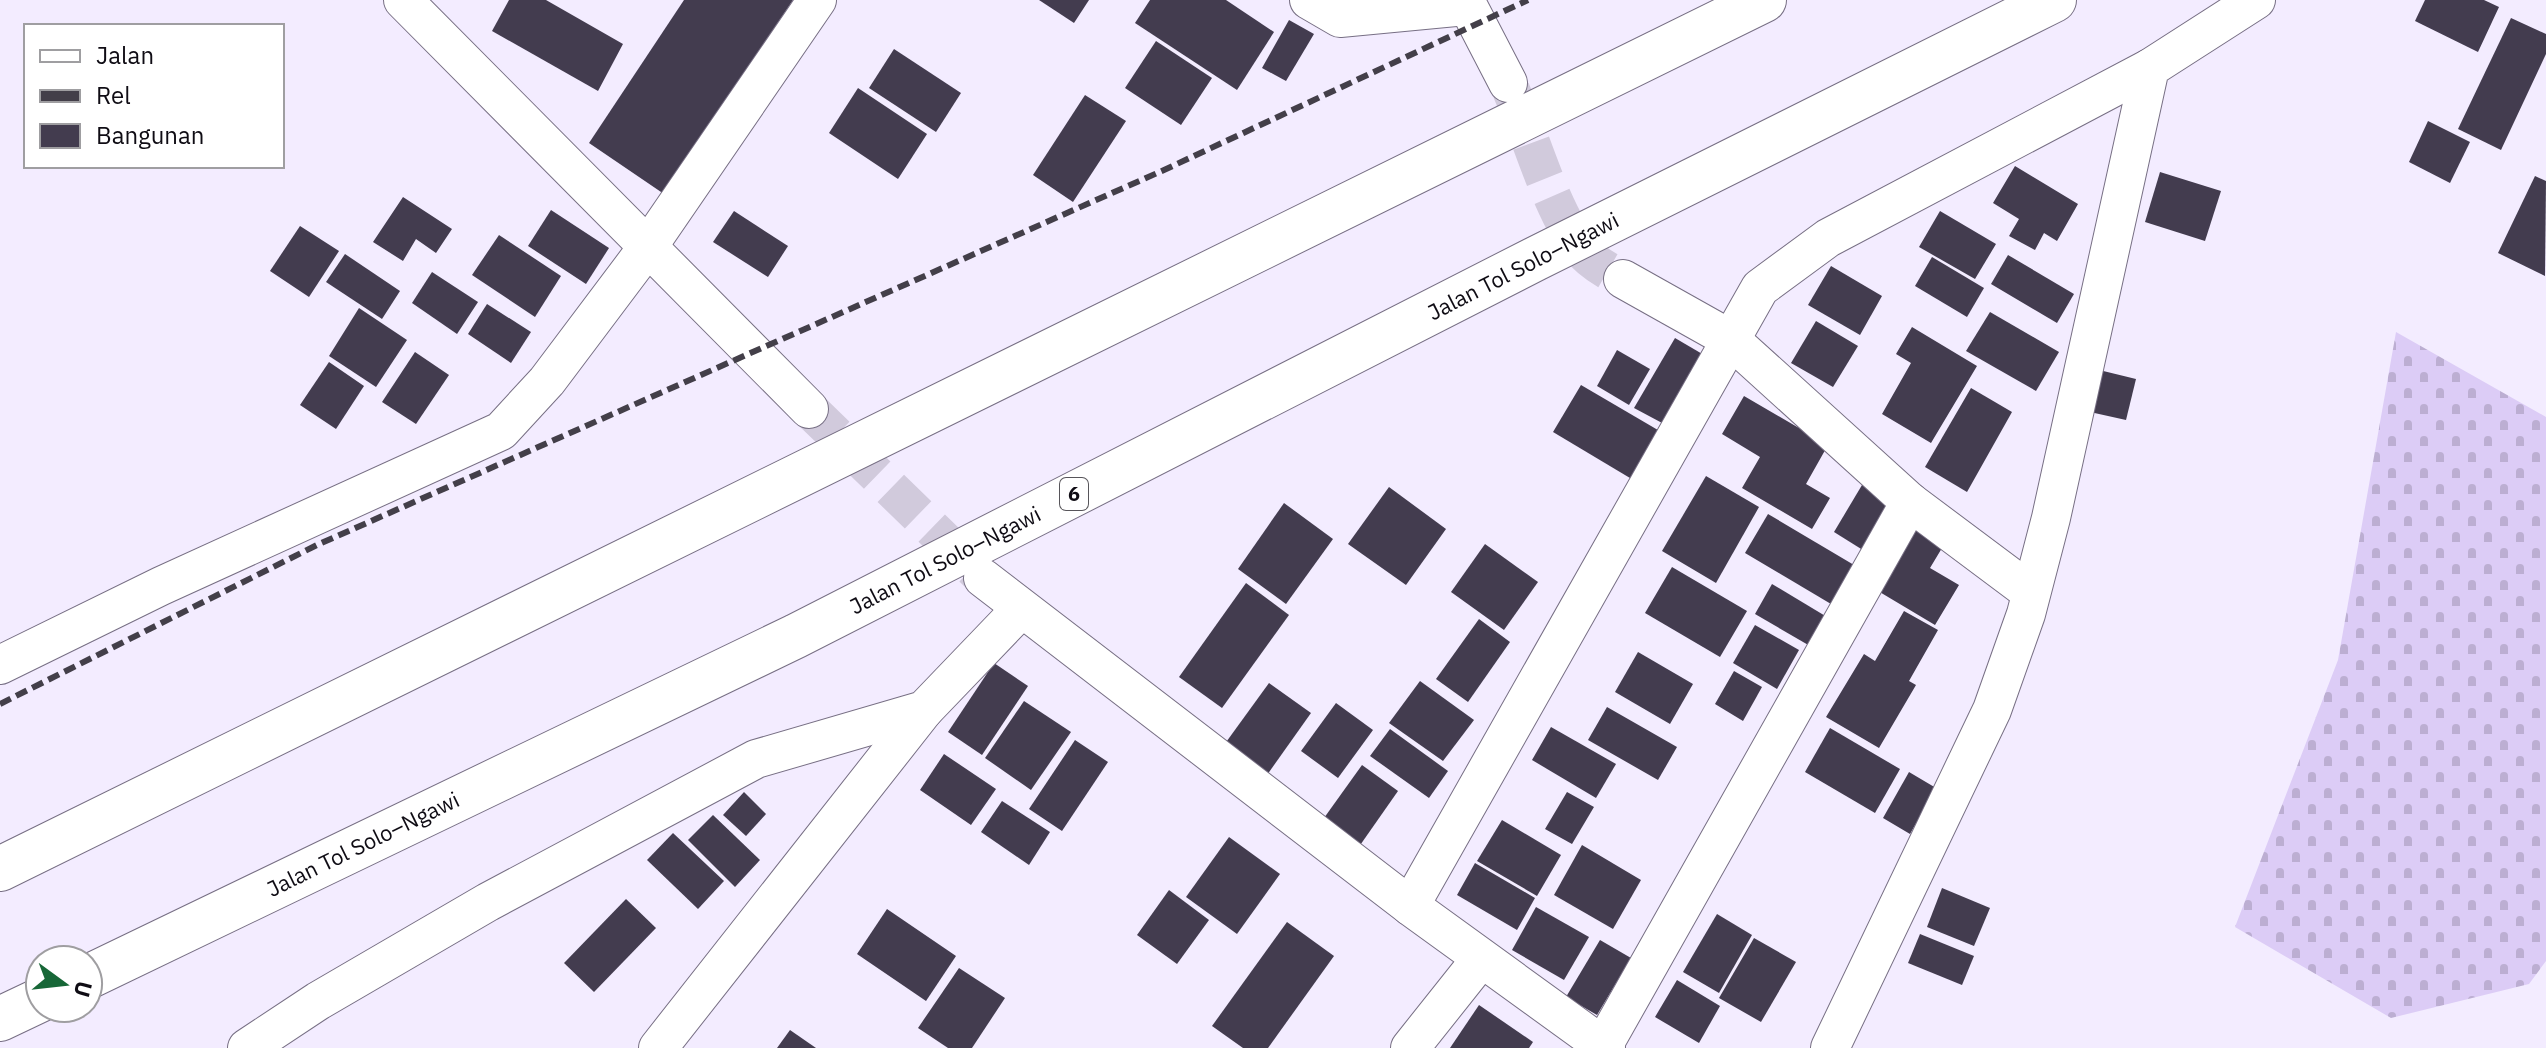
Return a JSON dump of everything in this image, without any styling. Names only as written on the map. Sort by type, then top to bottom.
[{"type":"highway","points":[[0,869],[773,485],[1764,0]]},
{"type":"highway","name":"Jalan Tol Solo–Ngawi","points":[[104,969],[796,636],[1535,259],[2054,0]]},
{"type":"highway","points":[[0,1019],[24,1008]]},
{"type":"street","points":[[403,0],[809,409]]},
{"type":"street","points":[[0,665],[161,586],[501,431],[547,381],[647,248],[817,0]]},
{"type":"street","points":[[1309,0],[1340,18],[1466,3],[1508,83]]},
{"type":"street","points":[[1410,906],[1760,288],[1828,238],[2150,68],[2256,0]]},
{"type":"street","points":[[1830,1048],[1992,710],[2026,614],[2029,591],[2051,518],[2150,68]]},
{"type":"street","points":[[1623,279],[1730,339],[1910,502],[2029,591]]},
{"type":"street","points":[[983,578],[1020,610],[1480,960],[1605,1047],[1910,502]]},
{"type":"street","points":[[658,1048],[924,710],[1020,610]]},
{"type":"street","points":[[247,1048],[318,1001],[488,902],[756,759],[924,710]]},
{"type":"street","points":[[1410,1048],[1480,960]]},
{"type":"green space","points":[[2396,332],[2546,417],[2546,961],[2529,984],[2391,1018],[2235,927],[2338,660]]},
{"type":"building","points":[[509,0],[546,0],[623,44],[598,91],[492,31]]},
{"type":"building","points":[[684,0],[793,0],[664,194],[589,143]]},
{"type":"building","points":[[1039,0],[1089,0],[1074,23]]},
{"type":"building","points":[[1150,0],[1226,0],[1274,32],[1237,90],[1135,23]]},
{"type":"building","points":[[2425,0],[2484,0],[2499,7],[2478,52],[2415,21]]},
{"type":"building","points":[[2511,18],[2546,34],[2546,54],[2501,150],[2458,129]]},
{"type":"building","points":[[1289,20],[1314,34],[1286,81],[1262,68]]},
{"type":"building","points":[[1156,41],[1212,78],[1181,125],[1125,88]]},
{"type":"building","points":[[894,49],[961,93],[936,132],[869,88]]},
{"type":"building","points":[[858,88],[927,134],[898,179],[829,133]]},
{"type":"building","points":[[1085,95],[1126,121],[1073,202],[1033,175]]},
{"type":"building","points":[[2428,121],[2470,142],[2450,183],[2409,162]]},
{"type":"building","points":[[2015,166],[2078,204],[2057,241],[2044,233],[2035,250],[2009,236],[2019,219],[1993,203]]},
{"type":"building","points":[[2160,172],[2221,191],[2205,241],[2145,222]]},
{"type":"building","points":[[2535,176],[2546,181],[2545,276],[2498,253]]},
{"type":"building","points":[[403,197],[452,229],[436,253],[416,239],[403,261],[373,242]]},
{"type":"building","points":[[551,210],[609,248],[586,284],[528,246]]},
{"type":"building","points":[[734,211],[788,246],[768,277],[713,242]]},
{"type":"building","points":[[1940,211],[1996,244],[1975,279],[1919,247]]},
{"type":"building","points":[[300,226],[339,251],[309,297],[270,271]]},
{"type":"building","points":[[499,235],[561,276],[535,317],[472,275]]},
{"type":"building","points":[[345,254],[400,291],[382,319],[326,282]]},
{"type":"building","points":[[2008,255],[2074,294],[2057,323],[1991,284]]},
{"type":"building","points":[[1932,257],[1984,288],[1967,317],[1915,286]]},
{"type":"building","points":[[1831,266],[1882,296],[1860,335],[1808,305]]},
{"type":"building","points":[[432,272],[478,302],[457,334],[412,303]]},
{"type":"building","points":[[487,304],[531,332],[511,363],[468,334]]},
{"type":"building","points":[[359,308],[407,340],[376,387],[329,356]]},
{"type":"building","points":[[1990,312],[2059,352],[2036,391],[1966,351]]},
{"type":"building","points":[[1816,321],[1858,346],[1833,387],[1791,363]]},
{"type":"building","points":[[1912,327],[1977,366],[1931,443],[1882,414],[1911,363],[1896,354]]},
{"type":"building","points":[[1675,338],[1704,355],[1664,424],[1634,408]]},
{"type":"building","points":[[1617,350],[1650,369],[1629,405],[1597,386]]},
{"type":"building","points":[[415,352],[449,375],[416,424],[382,402]]},
{"type":"building","points":[[329,362],[364,386],[336,429],[300,405]]},
{"type":"building","points":[[2091,368],[2136,379],[2126,420],[2081,410]]},
{"type":"building","points":[[1581,385],[1663,433],[1635,481],[1553,432]]},
{"type":"building","points":[[1971,388],[2012,412],[1967,492],[1925,467]]},
{"type":"building","points":[[1744,396],[1828,445],[1806,484],[1830,498],[1812,529],[1742,488],[1760,457],[1722,434]]},
{"type":"building","points":[[1706,476],[1759,507],[1716,583],[1662,551]]},
{"type":"building","points":[[1865,480],[1897,499],[1866,552],[1834,532]]},
{"type":"building","points":[[1389,487],[1446,529],[1406,585],[1348,544]]},
{"type":"building","points":[[1284,503],[1333,539],[1286,604],[1238,569]]},
{"type":"building","points":[[1768,514],[1854,565],[1831,604],[1745,553]]},
{"type":"building","points":[[1917,526],[1945,543],[1930,568],[1959,585],[1935,625],[1878,591]]},
{"type":"building","points":[[1485,544],[1538,582],[1504,630],[1451,592]]},
{"type":"building","points":[[1672,567],[1747,611],[1720,657],[1645,613]]},
{"type":"building","points":[[1246,583],[1289,615],[1222,708],[1179,677]]},
{"type":"building","points":[[1772,584],[1827,617],[1810,646],[1755,614]]},
{"type":"building","points":[[1904,611],[1938,630],[1909,681],[1916,685],[1879,748],[1826,717],[1864,654],[1875,661]]},
{"type":"building","points":[[1479,619],[1510,642],[1468,702],[1436,679]]},
{"type":"building","points":[[1755,625],[1799,650],[1777,689],[1733,663]]},
{"type":"building","points":[[1638,652],[1693,684],[1670,724],[1615,692]]},
{"type":"building","points":[[994,663],[1028,686],[982,755],[948,732]]},
{"type":"building","points":[[1734,671],[1762,687],[1743,721],[1715,704]]},
{"type":"building","points":[[1420,681],[1474,720],[1443,761],[1389,723]]},
{"type":"building","points":[[1269,683],[1311,713],[1267,775],[1224,745]]},
{"type":"building","points":[[1024,701],[1071,732],[1031,790],[985,758]]},
{"type":"building","points":[[1336,703],[1373,730],[1338,778],[1301,751]]},
{"type":"building","points":[[1607,707],[1677,747],[1658,780],[1588,740]]},
{"type":"building","points":[[1551,727],[1616,764],[1596,798],[1532,760]]},
{"type":"building","points":[[1830,728],[1900,769],[1875,813],[1805,772]]},
{"type":"building","points":[[1390,729],[1448,771],[1429,798],[1370,756]]},
{"type":"building","points":[[1075,740],[1108,762],[1062,831],[1029,809]]},
{"type":"building","points":[[944,754],[996,789],[971,825],[920,790]]},
{"type":"building","points":[[1362,765],[1398,791],[1356,851],[1319,825]]},
{"type":"building","points":[[1909,772],[1936,788],[1910,834],[1883,818]]},
{"type":"building","points":[[744,792],[766,814],[746,836],[723,815]]},
{"type":"building","points":[[1567,792],[1594,807],[1572,844],[1545,829]]},
{"type":"building","points":[[1002,801],[1050,832],[1029,865],[981,832]]},
{"type":"building","points":[[713,815],[760,860],[735,887],[688,840]]},
{"type":"building","points":[[1502,820],[1561,855],[1537,896],[1477,861]]},
{"type":"building","points":[[673,833],[724,881],[698,909],[647,860]]},
{"type":"building","points":[[1229,837],[1280,874],[1237,934],[1186,897]]},
{"type":"building","points":[[1582,845],[1641,880],[1613,929],[1554,895]]},
{"type":"building","points":[[1475,863],[1535,898],[1517,930],[1457,895]]},
{"type":"building","points":[[1942,888],[1990,908],[1974,946],[1927,927]]},
{"type":"building","points":[[1169,890],[1209,920],[1177,964],[1137,935]]},
{"type":"building","points":[[626,899],[656,928],[594,992],[564,963]]},
{"type":"building","points":[[1536,907],[1589,937],[1564,980],[1512,950]]},
{"type":"building","points":[[887,909],[956,956],[926,1001],[857,954]]},
{"type":"building","points":[[1717,914],[1752,935],[1719,993],[1683,972]]},
{"type":"building","points":[[1287,922],[1334,956],[1268,1048],[1243,1048],[1212,1026]]},
{"type":"building","points":[[1920,934],[1974,956],[1962,985],[1908,963]]},
{"type":"building","points":[[1754,938],[1796,962],[1761,1022],[1719,998]]},
{"type":"building","points":[[1600,940],[1631,958],[1597,1015],[1566,997]]},
{"type":"building","points":[[959,968],[1005,998],[972,1048],[948,1048],[918,1028]]},
{"type":"building","points":[[1677,980],[1720,1006],[1699,1043],[1655,1017]]},
{"type":"building","points":[[1479,1005],[1533,1042],[1529,1048],[1450,1048]]},
{"type":"building","points":[[790,1030],[816,1048],[777,1048]]},
{"type":"tunnel","points":[[1511,90],[1549,190],[1578,245],[1604,269],[1623,279]]},
{"type":"tunnel","points":[[809,409],[978,573]]},
{"type":"railway","points":[[0,704],[317,545],[1164,170],[1528,0]]}]
